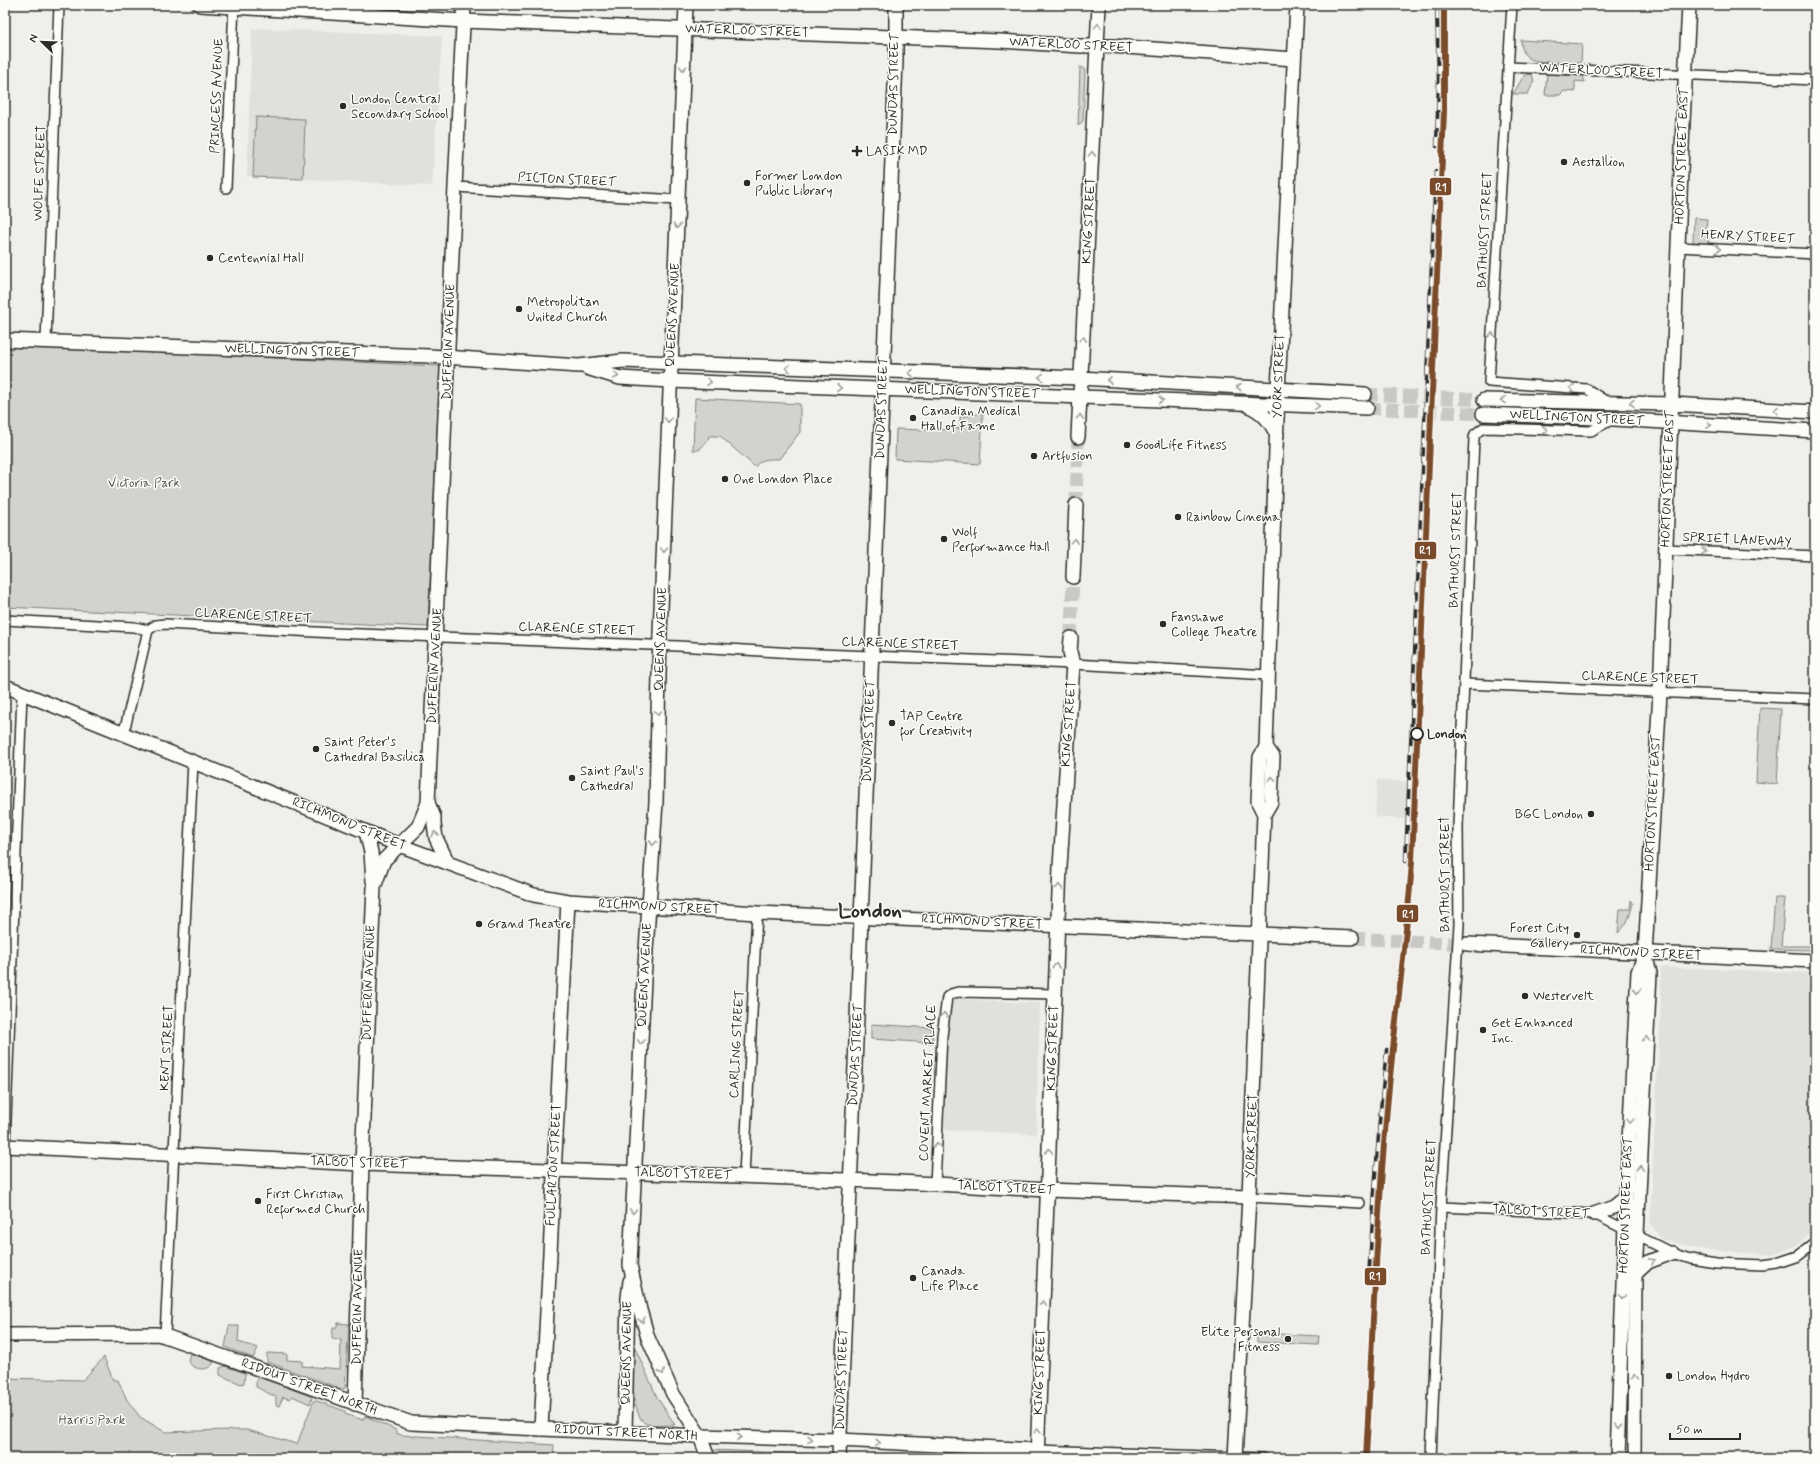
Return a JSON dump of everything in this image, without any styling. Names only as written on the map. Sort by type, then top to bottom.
[{"type":"main road","name":"WATERLOO STREET","points":[[200,5],[463,21],[1112,46],[1294,59]]},
{"type":"main road","name":"DUFFERIN AVENUE","points":[[356,1404],[362,1164],[374,887],[384,860],[418,827],[428,803],[464,5]]},
{"type":"main road","name":"QUEENS AVENUE","points":[[686,5],[660,646],[656,802],[648,905],[630,1265],[640,1310],[650,1344],[674,1394],[700,1436],[708,1458]]},
{"type":"main road","name":"DUNDAS STREET","points":[[839,1458],[896,61],[896,5]]},
{"type":"main road","name":"KING STREET","points":[[1078,438],[1099,5]]},
{"type":"main road","name":"YORK STREET","points":[[1236,1457],[1260,934],[1264,814],[1258,802],[1260,757],[1266,747],[1278,390],[1297,5]]},
{"type":"main road","name":"HORTON STREET EAST","points":[[1616,1458],[1626,1197],[1638,972],[1645,954],[1660,692],[1670,422],[1689,5]]},
{"type":"main road","name":"WELLINGTON STREET","points":[[5,340],[448,358],[579,366],[623,362],[671,363],[883,372],[1080,378],[1365,394]]},
{"type":"main road","name":"WELLINGTON STREET","points":[[579,366],[620,378],[670,381],[1367,408]]},
{"type":"main road","name":"WELLINGTON STREET","points":[[1484,400],[1672,404],[1815,412]]},
{"type":"main road","points":[[1246,404],[1264,415],[1271,423],[1277,435]]},
{"type":"main road","name":"WELLINGTON STREET","points":[[1483,414],[1614,419],[1815,431]]},
{"type":"main road","points":[[1073,577],[1076,505]]},
{"type":"main road","name":"KING STREET","points":[[1037,1454],[1060,868],[1073,664],[1070,652],[1071,638]]},
{"type":"main road","name":"RICHMOND STREET","points":[[5,686],[366,832],[534,895],[568,901],[757,913],[1352,938]]},
{"type":"main road","points":[[428,803],[434,817],[436,838],[448,863]]},
{"type":"main road","points":[[366,832],[371,852],[374,887]]},
{"type":"main road","name":"FULLARTON STREET","points":[[541,1429],[568,901]]},
{"type":"main road","name":"RICHMOND STREET","points":[[1467,944],[1645,954],[1815,961]]},
{"type":"main road","name":"HORTON STREET EAST","points":[[1634,1458],[1636,1235],[1650,973],[1645,954]]},
{"type":"main road","points":[[5,1146],[5,1152]]},
{"type":"main road","name":"TALBOT STREET","points":[[5,1146],[362,1164],[744,1176],[1047,1190],[1249,1197]]},
{"type":"main road","points":[[1594,1214],[1614,1207],[1626,1197]]},
{"type":"main road","points":[[1635,1274],[1648,1262],[1672,1254]]},
{"type":"main road","name":"QUEENS AVENUE","points":[[625,1432],[628,1298],[632,1273]]},
{"type":"main road","name":"RIDOUT STREET NORTH","points":[[5,1335],[157,1334],[412,1423],[700,1436],[839,1440],[1037,1454]]},
{"type":"street","name":"WOLFE STREET","points":[[46,341],[59,5]]},
{"type":"street","name":"BATHURST STREET","points":[[1512,5],[1489,382],[1587,389],[1607,402]]},
{"type":"street","name":"PRINCESS AVENUE","points":[[226,188],[234,6]]},
{"type":"street","name":"WATERLOO STREET","points":[[1508,67],[1815,80]]},
{"type":"street","name":"PICTON STREET","points":[[455,187],[678,200]]},
{"type":"street","name":"HENRY STREET","points":[[1679,247],[1815,254]]},
{"type":"street","name":"BATHURST STREET","points":[[1431,1458],[1441,1207],[1459,925],[1458,832],[1474,438],[1479,430],[1487,428],[1591,431],[1614,419]]},
{"type":"street","name":"SPRIET LANEWAY","points":[[1665,549],[1812,556]]},
{"type":"street","points":[[5,620],[134,626],[148,630],[122,733]]},
{"type":"street","name":"CLARENCE STREET","points":[[148,630],[156,625],[165,624],[334,633],[1073,664],[1269,675]]},
{"type":"street","name":"CLARENCE STREET","points":[[1464,684],[1815,699]]},
{"type":"street","points":[[5,1146],[22,693]]},
{"type":"street","name":"KENT STREET","points":[[165,1336],[193,762]]},
{"type":"street","name":"CARLING STREET","points":[[744,1176],[757,913]]},
{"type":"street","name":"COVENT MARKET PLACE","points":[[935,1184],[942,1036],[946,997],[958,992],[1055,994]]},
{"type":"street","name":"TALBOT STREET","points":[[1249,1197],[1360,1203]]},
{"type":"street","name":"TALBOT STREET","points":[[1441,1207],[1594,1214],[1672,1254],[1716,1264],[1770,1265],[1798,1256],[1815,1243]]},
{"type":"street","name":"RIDOUT STREET NORTH","points":[[1037,1454],[1262,1458]]},
{"type":"shaded area","name":"London Central Secondary School","points":[[252,28],[442,36],[432,186],[247,176]]},
{"type":"shaded area","points":[[1377,780],[1407,782],[1405,819],[1375,817]]},
{"type":"shaded area","points":[[1661,967],[1815,973],[1815,1227],[1798,1245],[1773,1255],[1698,1249],[1661,1239],[1650,1223],[1661,1005]]},
{"type":"shaded area","points":[[955,999],[1040,1003],[1036,1134],[945,1130],[946,1049],[952,1003]]},
{"type":"green space","points":[[1521,40],[1582,44],[1581,63],[1544,62],[1530,59],[1525,55]]},
{"type":"green space","points":[[1080,67],[1084,68],[1085,73],[1083,121],[1078,126]]},
{"type":"green space","points":[[1529,74],[1532,75],[1534,81],[1528,94],[1513,94],[1523,77]]},
{"type":"green space","points":[[1547,74],[1583,76],[1585,82],[1575,81],[1575,92],[1564,91],[1560,95],[1545,95]]},
{"type":"green space","points":[[256,117],[305,119],[303,179],[253,177]]},
{"type":"green space","points":[[1694,218],[1707,219],[1706,231],[1709,231],[1708,244],[1693,242]]},
{"type":"green space","name":"Victoria Park","points":[[5,345],[440,366],[428,627],[5,607]]},
{"type":"green space","points":[[695,398],[800,404],[800,432],[779,459],[762,461],[755,467],[720,436],[709,436],[708,440],[699,450],[693,450]]},
{"type":"green space","points":[[983,413],[980,464],[895,459],[896,429],[927,430],[928,426],[940,426],[942,430],[960,428],[960,417]]},
{"type":"green space","points":[[1760,708],[1781,709],[1777,784],[1756,782]]},
{"type":"green space","points":[[1775,898],[1785,898],[1781,946],[1815,946],[1815,950],[1771,949]]},
{"type":"green space","points":[[1631,900],[1633,903],[1630,916],[1618,933],[1620,909],[1630,909]]},
{"type":"green space","points":[[871,1024],[932,1028],[933,1043],[871,1039]]},
{"type":"green space","points":[[338,1323],[349,1324],[345,1388],[342,1389],[267,1362],[267,1353],[287,1354],[287,1360],[302,1361],[302,1366],[340,1369],[341,1340],[332,1339],[333,1328],[336,1328]]},
{"type":"green space","points":[[229,1326],[239,1326],[238,1342],[258,1348],[253,1358],[225,1347]]},
{"type":"green space","name":"Elite Personal Fitness","points":[[1257,1333],[1319,1336],[1318,1345],[1257,1342]]},
{"type":"green space","points":[[632,1341],[657,1397],[675,1425],[652,1425],[645,1423],[640,1418],[634,1398]]},
{"type":"green space","points":[[190,1353],[214,1362],[205,1369],[194,1367],[188,1361]]},
{"type":"green space","name":"Harris Park","points":[[104,1357],[113,1380],[118,1380],[127,1400],[140,1417],[165,1432],[229,1429],[247,1430],[297,1444],[314,1400],[345,1411],[345,1414],[363,1420],[365,1416],[396,1430],[396,1433],[402,1435],[554,1445],[553,1458],[5,1458],[5,1378],[83,1380]]},
{"type":"green space","points":[[225,1366],[245,1373],[244,1383],[241,1384],[220,1375],[220,1368]]},
{"type":"green space","points":[[260,1377],[310,1396],[312,1398],[310,1404],[292,1396],[289,1399],[283,1397],[279,1406],[276,1405],[276,1397],[256,1387],[256,1380]]},
{"type":"green space","points":[[712,1450],[809,1454],[812,1458],[715,1458]]},
{"type":"tunnel","points":[[1365,394],[1484,400]]},
{"type":"tunnel","points":[[1367,408],[1483,414]]},
{"type":"tunnel","points":[[1076,505],[1078,437]]},
{"type":"tunnel","points":[[1071,638],[1073,577]]},
{"type":"tunnel","points":[[1352,938],[1467,944]]},
{"type":"railway","points":[[1437,5],[1439,80],[1437,146]]},
{"type":"railway","points":[[1366,1458],[1374,1289],[1383,1162],[1412,862],[1444,112],[1444,5]]},
{"type":"railway","points":[[1406,861],[1436,172]]},
{"type":"railway","points":[[1369,1278],[1380,1120],[1387,1050]]},
{"type":"transit line","name":"R1","points":[[1366,1458],[1374,1289],[1383,1162],[1412,862],[1444,112],[1444,5]]},
{"type":"place","name":"London Central Secondary School","points":[[343,106]]},
{"type":"place","name":"LASIK MD","points":[[857,151]]},
{"type":"place","name":"Aestallion","points":[[1564,162]]},
{"type":"place","name":"Former London Public Library","points":[[747,183]]},
{"type":"place","name":"Centennial Hall","points":[[210,258]]},
{"type":"place","name":"Metropolitan United Church","points":[[519,309]]},
{"type":"place","name":"Canadian Medical Hall of Fame","points":[[913,418]]},
{"type":"place","name":"GoodLife Fitness","points":[[1127,445]]},
{"type":"place","name":"Artfusion","points":[[1034,456]]},
{"type":"place","name":"One London Place","points":[[725,479]]},
{"type":"place","name":"Rainbow Cinema","points":[[1178,517]]},
{"type":"place","name":"Wolf Performance Hall","points":[[944,539]]},
{"type":"place","name":"Fanshawe College Theatre","points":[[1163,624]]},
{"type":"place","name":"TAP Centre for Creativity","points":[[892,723]]},
{"type":"place","name":"London","points":[[1417,734]]},
{"type":"place","name":"Saint Peter's Cathedral Basilica","points":[[316,749]]},
{"type":"place","name":"Saint Paul's Cathedral","points":[[572,778]]},
{"type":"place","name":"BGC London","points":[[1591,814]]},
{"type":"place","name":"Grand Theatre","points":[[479,924]]},
{"type":"place","name":"Forest City Gallery","points":[[1577,935]]},
{"type":"place","name":"Westervelt","points":[[1525,996]]},
{"type":"place","name":"Get Enhanced Inc.","points":[[1483,1030]]},
{"type":"place","name":"First Christian Reformed Church","points":[[258,1201]]},
{"type":"place","name":"Canada Life Place","points":[[913,1278]]},
{"type":"place","name":"Elite Personal Fitness","points":[[1288,1339]]},
{"type":"place","name":"London Hydro","points":[[1669,1376]]},
{"type":"district","name":"London","points":[[870,911]]}]
